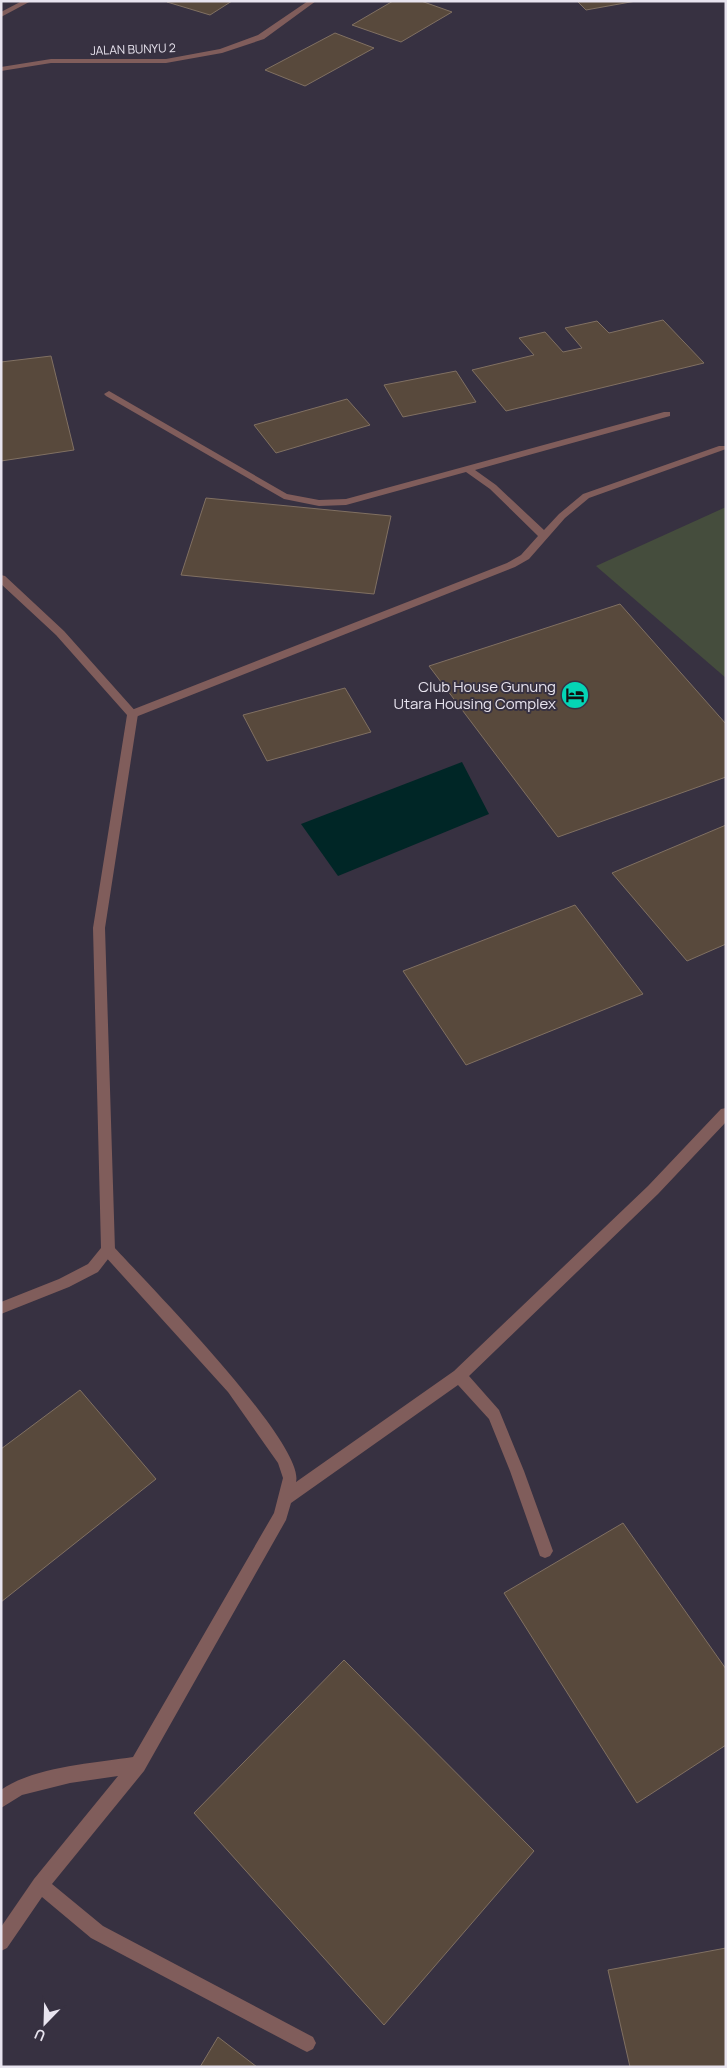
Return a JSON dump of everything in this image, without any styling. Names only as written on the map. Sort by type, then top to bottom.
[{"type":"street","points":[[1,15],[28,1]]},
{"type":"street","name":"JALAN BUNYU 2","points":[[1,69],[51,62],[166,61],[222,51],[261,37],[313,1]]},
{"type":"street","points":[[109,394],[284,496],[319,502],[346,502],[666,414]]},
{"type":"street","points":[[133,714],[511,565],[525,556],[562,516],[586,496],[722,448]]},
{"type":"street","points":[[467,469],[493,487],[544,536]]},
{"type":"street","points":[[1,578],[60,633],[133,714]]},
{"type":"street","points":[[1,1942],[40,1885],[82,1831],[138,1765],[281,1515],[290,1478],[285,1460],[233,1386],[108,1250],[98,928],[133,714]]},
{"type":"street","points":[[285,1499],[459,1376],[653,1190],[726,1113]]},
{"type":"street","points":[[1,1308],[64,1283],[93,1268],[108,1250]]},
{"type":"street","points":[[459,1376],[494,1415],[517,1471],[545,1551]]},
{"type":"street","points":[[1,1800],[18,1788],[70,1775],[138,1765]]},
{"type":"street","points":[[40,1885],[97,1932],[307,2043]]},
{"type":"shaded area","points":[[726,507],[726,678],[596,566]]},
{"type":"shaded area","points":[[462,762],[489,814],[338,876],[301,824]]},
{"type":"building","points":[[232,1],[210,15],[167,2]]},
{"type":"building","points":[[393,1],[421,1],[452,12],[401,42],[352,25]]},
{"type":"building","points":[[577,1],[636,1],[586,10]]},
{"type":"building","points":[[335,33],[374,48],[305,86],[265,70]]},
{"type":"building","points":[[663,320],[704,363],[506,411],[472,370],[534,355],[519,338],[545,332],[563,352],[582,348],[565,328],[597,321],[609,333]]},
{"type":"building","points":[[51,356],[74,450],[1,461],[1,362]]},
{"type":"building","points":[[456,371],[476,402],[403,417],[384,385]]},
{"type":"building","points":[[347,399],[370,425],[276,453],[254,425]]},
{"type":"building","points":[[206,498],[391,516],[374,594],[181,575]]},
{"type":"building","name":"Club House Gunung Utara Housing Complex","points":[[620,604],[726,724],[726,777],[558,837],[429,666]]},
{"type":"building","points":[[345,688],[371,732],[267,761],[243,715]]},
{"type":"building","points":[[726,825],[726,944],[687,961],[612,873]]},
{"type":"building","points":[[575,905],[643,994],[466,1065],[403,971]]},
{"type":"building","points":[[80,1390],[156,1479],[1,1602],[1,1449]]},
{"type":"building","points":[[623,1523],[726,1669],[726,1745],[637,1803],[504,1593]]},
{"type":"building","points":[[344,1660],[534,1851],[384,2025],[194,1813]]},
{"type":"building","points":[[726,1948],[726,2067],[630,2067],[608,1970]]},
{"type":"building","points":[[218,2037],[257,2067],[200,2067]]},
{"type":"place","name":"Club House Gunung Utara Housing Complex","points":[[575,695]]}]
